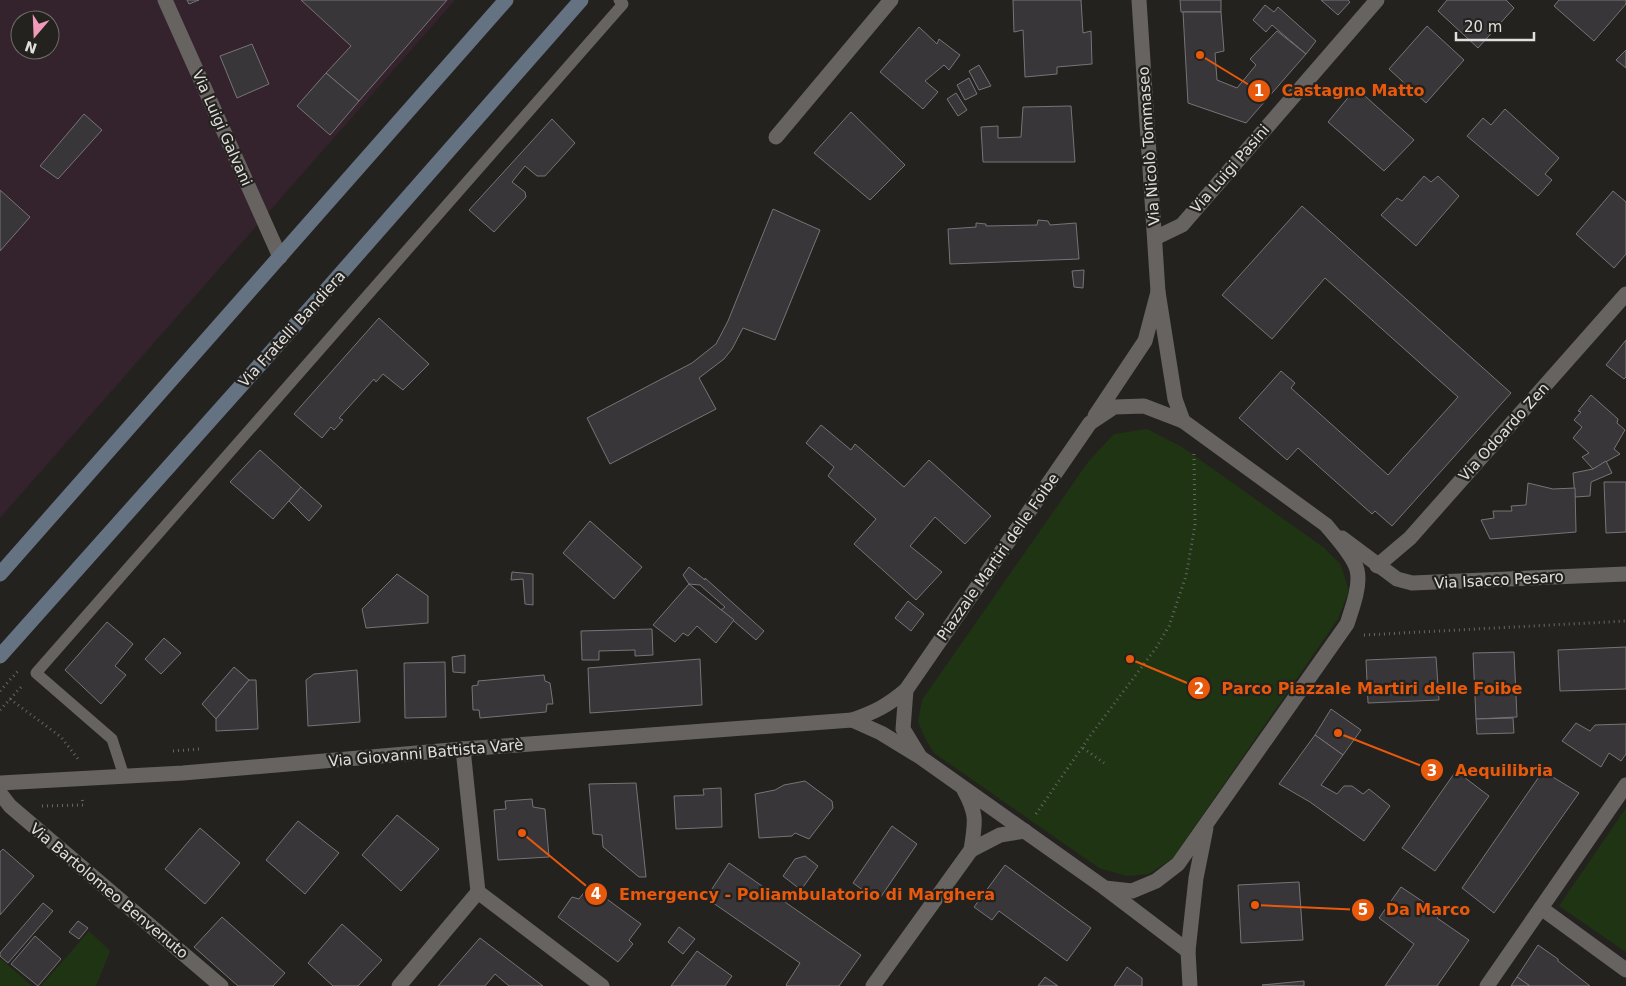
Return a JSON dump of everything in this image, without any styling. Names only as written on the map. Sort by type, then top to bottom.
[{"type":"main road","points":[[0,574],[506,0]]},
{"type":"main road","name":"Via Fratelli Bandiera","points":[[0,656],[322,296],[581,0]]},
{"type":"street","name":"Via Luigi Galvani","points":[[165,0],[280,257]]},
{"type":"street","points":[[776,137],[891,0]]},
{"type":"street","name":"Via Nicolò Tommaseo","points":[[1139,0],[1158,292]]},
{"type":"street","name":"Via Luigi Pasini","points":[[1155,238],[1182,225],[1377,0]]},
{"type":"street","points":[[1158,292],[1175,399],[1188,424]]},
{"type":"street","name":"Piazzale Martiri delle Foibe","points":[[852,720],[873,713],[890,704],[906,690],[1090,423],[1144,341],[1158,292]]},
{"type":"street","name":"Via Odoardo Zen","points":[[1377,566],[1410,538],[1626,294]]},
{"type":"street","name":"Piazzale Martiri delle Foibe","points":[[1090,423],[1114,407],[1144,406],[1188,424],[1326,525],[1377,566]]},
{"type":"street","name":"Piazzale Martiri delle Foibe","points":[[1105,888],[1132,891],[1156,881],[1178,864],[1347,624],[1356,597],[1357,570],[1345,548],[1326,525]]},
{"type":"street","name":"Via Isacco Pesaro","points":[[1377,566],[1397,579],[1412,583],[1626,574]]},
{"type":"street","name":"Piazzale Martiri delle Foibe","points":[[906,690],[903,729],[920,756]]},
{"type":"street","name":"Piazzale Martiri delle Foibe","points":[[852,720],[881,733],[920,756],[1105,888],[1188,951]]},
{"type":"street","name":"Via Giovanni Battista Varè","points":[[0,783],[193,772],[463,749],[852,720]]},
{"type":"street","points":[[399,986],[478,892],[463,749]]},
{"type":"street","points":[[1487,986],[1626,785]]},
{"type":"street","name":"Piazzale Martiri delle Foibe","points":[[962,787],[972,805],[975,821],[971,850]]},
{"type":"street","name":"Via Bartolomeo Benvenuto","points":[[0,794],[5,811],[221,986]]},
{"type":"street","name":"Piazzale Martiri delle Foibe","points":[[1188,951],[1196,878],[1207,821]]},
{"type":"street","points":[[873,986],[971,850],[1000,835],[1024,831]]},
{"type":"street","points":[[478,892],[602,986]]},
{"type":"street","points":[[1541,908],[1626,970]]},
{"type":"street","points":[[1188,951],[1190,986]]},
{"type":"lane","points":[[124,776],[112,739],[36,673],[623,4],[618,0]]},
{"type":"path","points":[[1024,831],[1156,648],[1169,626],[1186,576],[1195,525],[1188,424]]},
{"type":"path","points":[[1338,636],[1626,621]]},
{"type":"path","points":[[0,710],[36,673]]},
{"type":"path","points":[[10,699],[61,737],[78,759]]},
{"type":"path","points":[[1083,748],[1104,763]]},
{"type":"path","points":[[42,806],[82,805]]},
{"type":"shaded area","points":[[0,0],[455,0],[0,518]]},
{"type":"green space","points":[[1147,429],[1182,447],[1323,547],[1341,565],[1349,591],[1338,619],[1173,858],[1149,874],[1127,876],[1099,868],[934,753],[918,722],[922,700],[1088,462],[1114,434]]},
{"type":"green space","points":[[1626,808],[1626,952],[1559,906]]},
{"type":"green space","points":[[89,931],[110,951],[96,986],[41,986]]},
{"type":"green space","points":[[0,958],[32,986],[0,986]]},
{"type":"building","points":[[187,0],[199,0],[189,4]]},
{"type":"building","points":[[301,0],[447,0],[359,101],[326,73],[351,46]]},
{"type":"building","points":[[1013,0],[1081,0],[1083,33],[1091,31],[1092,64],[1057,67],[1057,74],[1025,77],[1023,30],[1014,32]]},
{"type":"building","points":[[1180,0],[1221,0],[1221,12],[1181,12]]},
{"type":"building","points":[[1321,0],[1348,0],[1350,2],[1338,15]]},
{"type":"building","points":[[1447,0],[1506,0],[1514,8],[1478,48],[1438,11]]},
{"type":"building","points":[[1559,0],[1626,0],[1626,4],[1594,41],[1554,6]]},
{"type":"building","points":[[1265,5],[1274,12],[1278,7],[1316,41],[1306,54],[1272,25],[1266,32],[1253,20]]},
{"type":"building","points":[[1183,12],[1221,12],[1224,51],[1215,53],[1217,80],[1237,88],[1256,65],[1250,59],[1277,31],[1306,54],[1246,123],[1188,103]]},
{"type":"building","points":[[1427,26],[1464,60],[1426,103],[1389,69]]},
{"type":"building","points":[[919,27],[937,44],[939,39],[960,55],[949,70],[944,65],[925,81],[938,92],[923,109],[880,72]]},
{"type":"building","points":[[252,44],[269,84],[237,98],[220,56]]},
{"type":"building","points":[[1626,50],[1626,68],[1616,60]]},
{"type":"building","points":[[979,65],[991,86],[979,90],[969,71]]},
{"type":"building","points":[[326,73],[359,101],[330,135],[297,106]]},
{"type":"building","points":[[969,78],[977,94],[965,100],[957,85]]},
{"type":"building","points":[[1356,88],[1414,140],[1384,171],[1328,122]]},
{"type":"building","points":[[956,93],[967,110],[958,116],[947,99]]},
{"type":"building","points":[[1071,106],[1075,162],[983,162],[981,127],[998,126],[998,138],[1021,137],[1023,107]]},
{"type":"building","points":[[1505,109],[1559,158],[1545,174],[1552,180],[1538,196],[1467,136],[1483,118],[1491,125]]},
{"type":"building","points":[[851,112],[905,165],[870,200],[814,153]]},
{"type":"building","points":[[84,114],[102,130],[58,179],[40,166]]},
{"type":"building","points":[[552,119],[575,143],[545,176],[537,176],[525,166],[512,182],[525,192],[526,197],[494,232],[469,210]]},
{"type":"building","points":[[1424,176],[1431,182],[1438,176],[1459,196],[1416,246],[1381,215],[1397,198],[1402,201]]},
{"type":"building","points":[[0,190],[30,217],[0,251]]},
{"type":"building","points":[[1613,191],[1626,202],[1626,254],[1614,268],[1576,234]]},
{"type":"building","points":[[1302,206],[1511,393],[1392,526],[1375,511],[1372,514],[1298,448],[1287,460],[1239,418],[1281,371],[1295,383],[1291,388],[1388,475],[1458,397],[1325,278],[1272,339],[1222,295]]},
{"type":"building","points":[[773,209],[820,230],[775,340],[743,328],[732,349],[724,359],[699,378],[716,409],[610,464],[587,418],[692,363],[716,344],[728,321]]},
{"type":"building","points":[[1038,220],[1048,221],[1050,225],[1076,223],[1079,259],[950,264],[948,229],[976,227],[976,223],[986,224],[986,226],[1037,225]]},
{"type":"building","points":[[1084,270],[1083,288],[1074,287],[1072,271]]},
{"type":"building","points":[[379,318],[429,364],[403,390],[383,374],[376,382],[374,379],[339,418],[343,420],[334,430],[331,427],[322,438],[294,414]]},
{"type":"building","points":[[1626,340],[1626,377],[1624,379],[1606,365]]},
{"type":"building","points":[[1591,395],[1618,419],[1617,423],[1625,430],[1614,449],[1620,454],[1593,469],[1582,457],[1589,453],[1573,438],[1582,427],[1574,420],[1581,412],[1578,411]]},
{"type":"building","points":[[821,425],[851,450],[855,444],[904,487],[929,460],[991,516],[965,544],[935,517],[910,546],[942,572],[916,600],[854,544],[876,519],[828,476],[834,467],[806,443]]},
{"type":"building","points":[[260,450],[301,487],[273,519],[230,482]]},
{"type":"building","points":[[1606,461],[1612,473],[1591,482],[1590,496],[1575,497],[1573,473],[1593,469]]},
{"type":"building","points":[[1604,482],[1626,482],[1626,532],[1606,533]]},
{"type":"building","points":[[1528,483],[1553,489],[1575,488],[1576,532],[1490,539],[1481,520],[1494,518],[1493,511],[1512,511],[1511,506],[1526,505]]},
{"type":"building","points":[[301,487],[322,506],[309,521],[289,501]]},
{"type":"building","points":[[590,521],[642,567],[614,599],[563,553]]},
{"type":"building","points":[[689,567],[705,580],[705,578],[764,631],[756,640],[721,610],[725,607],[700,585],[689,584],[683,575]]},
{"type":"building","points":[[512,572],[533,574],[533,605],[525,604],[523,579],[511,580]]},
{"type":"building","points":[[397,574],[428,596],[428,623],[366,628],[362,609]]},
{"type":"building","points":[[689,584],[734,620],[716,643],[697,626],[688,636],[683,633],[675,642],[653,625]]},
{"type":"building","points":[[908,601],[924,614],[911,631],[895,618]]},
{"type":"building","points":[[107,622],[133,644],[115,666],[126,675],[101,704],[65,670]]},
{"type":"building","points":[[652,629],[653,655],[635,656],[635,650],[599,651],[599,660],[582,660],[581,631]]},
{"type":"building","points":[[164,638],[181,653],[161,674],[145,659]]},
{"type":"building","points":[[1626,647],[1626,689],[1560,691],[1558,650]]},
{"type":"building","points":[[1514,652],[1517,717],[1476,719],[1473,653]]},
{"type":"building","points":[[465,655],[465,673],[453,672],[452,657]]},
{"type":"building","points":[[1436,657],[1439,700],[1368,703],[1366,660]]},
{"type":"building","points":[[700,659],[702,705],[590,713],[588,668]]},
{"type":"building","points":[[445,662],[446,717],[405,718],[404,663]]},
{"type":"building","points":[[234,667],[249,680],[216,719],[202,704]]},
{"type":"building","points":[[357,670],[360,722],[308,726],[306,680],[314,674]]},
{"type":"building","points":[[544,675],[545,681],[550,683],[553,704],[547,704],[546,712],[480,718],[479,710],[473,710],[472,686],[478,685],[478,681]]},
{"type":"building","points":[[249,680],[256,680],[258,729],[216,731],[216,719]]},
{"type":"building","points":[[1331,709],[1361,730],[1343,755],[1315,735]]},
{"type":"building","points":[[1513,718],[1514,733],[1477,734],[1476,719]]},
{"type":"building","points":[[1576,723],[1590,731],[1595,725],[1626,724],[1626,754],[1621,761],[1609,753],[1601,767],[1562,741]]},
{"type":"building","points":[[1315,735],[1343,755],[1321,785],[1337,794],[1344,786],[1352,786],[1363,794],[1369,789],[1390,806],[1364,841],[1310,802],[1279,784]]},
{"type":"building","points":[[1456,771],[1489,796],[1435,871],[1402,848]]},
{"type":"building","points":[[1543,771],[1579,793],[1494,913],[1462,888]]},
{"type":"building","points":[[805,781],[832,801],[833,808],[809,839],[795,833],[792,836],[759,838],[755,794]]},
{"type":"building","points":[[636,783],[646,877],[639,877],[603,847],[602,835],[593,834],[589,784]]},
{"type":"building","points":[[721,788],[722,827],[676,829],[674,796],[704,795],[703,789]]},
{"type":"building","points":[[532,799],[533,807],[545,809],[549,857],[498,860],[494,810],[506,809],[505,801]]},
{"type":"building","points":[[397,815],[439,849],[401,891],[362,855]]},
{"type":"building","points":[[298,821],[339,853],[305,894],[266,860]]},
{"type":"building","points":[[892,826],[917,844],[878,901],[853,883]]},
{"type":"building","points":[[200,828],[240,863],[205,904],[165,869]]},
{"type":"building","points":[[3,849],[34,876],[0,915],[0,852]]},
{"type":"building","points":[[805,856],[818,866],[801,890],[783,876],[795,859]]},
{"type":"building","points":[[729,863],[861,955],[839,986],[787,986],[800,963],[706,898]]},
{"type":"building","points":[[1005,865],[1091,928],[1067,961],[999,911],[992,920],[974,907]]},
{"type":"building","points":[[1299,882],[1303,940],[1241,943],[1238,885]]},
{"type":"building","points":[[589,886],[641,924],[629,940],[633,944],[618,962],[558,917],[572,897],[579,899]]},
{"type":"building","points":[[1401,887],[1440,913],[1437,918],[1469,940],[1437,986],[1385,986],[1414,944],[1379,918]]},
{"type":"building","points":[[43,903],[53,911],[8,963],[0,956],[0,953]]},
{"type":"building","points":[[222,917],[285,973],[273,986],[238,986],[194,947]]},
{"type":"building","points":[[78,921],[88,928],[79,939],[69,932]]},
{"type":"building","points":[[342,924],[382,960],[358,986],[333,986],[308,963]]},
{"type":"building","points":[[679,927],[695,939],[683,954],[668,942]]},
{"type":"building","points":[[35,936],[61,959],[38,986],[11,964]]},
{"type":"building","points":[[480,938],[543,986],[509,986],[495,974],[485,986],[438,986]]},
{"type":"building","points":[[1538,945],[1590,986],[1530,986],[1517,977]]},
{"type":"building","points":[[697,951],[732,976],[725,986],[671,986]]},
{"type":"building","points":[[1127,967],[1142,978],[1142,986],[1114,986]]},
{"type":"building","points":[[1045,977],[1058,986],[1038,986]]},
{"type":"building","points":[[1517,977],[1530,986],[1511,986]]},
{"type":"building","points":[[1304,981],[1304,986],[1262,985]]},
{"type":"place","name":"Castagno Matto","points":[[1200,55]]},
{"type":"place","name":"Parco Piazzale Martiri delle Foibe","points":[[1130,659]]},
{"type":"place","name":"Aequilibria","points":[[1338,733]]},
{"type":"place","name":"Emergency - Poliambulatorio di Marghera","points":[[522,833]]},
{"type":"place","name":"Da Marco","points":[[1255,905]]}]
